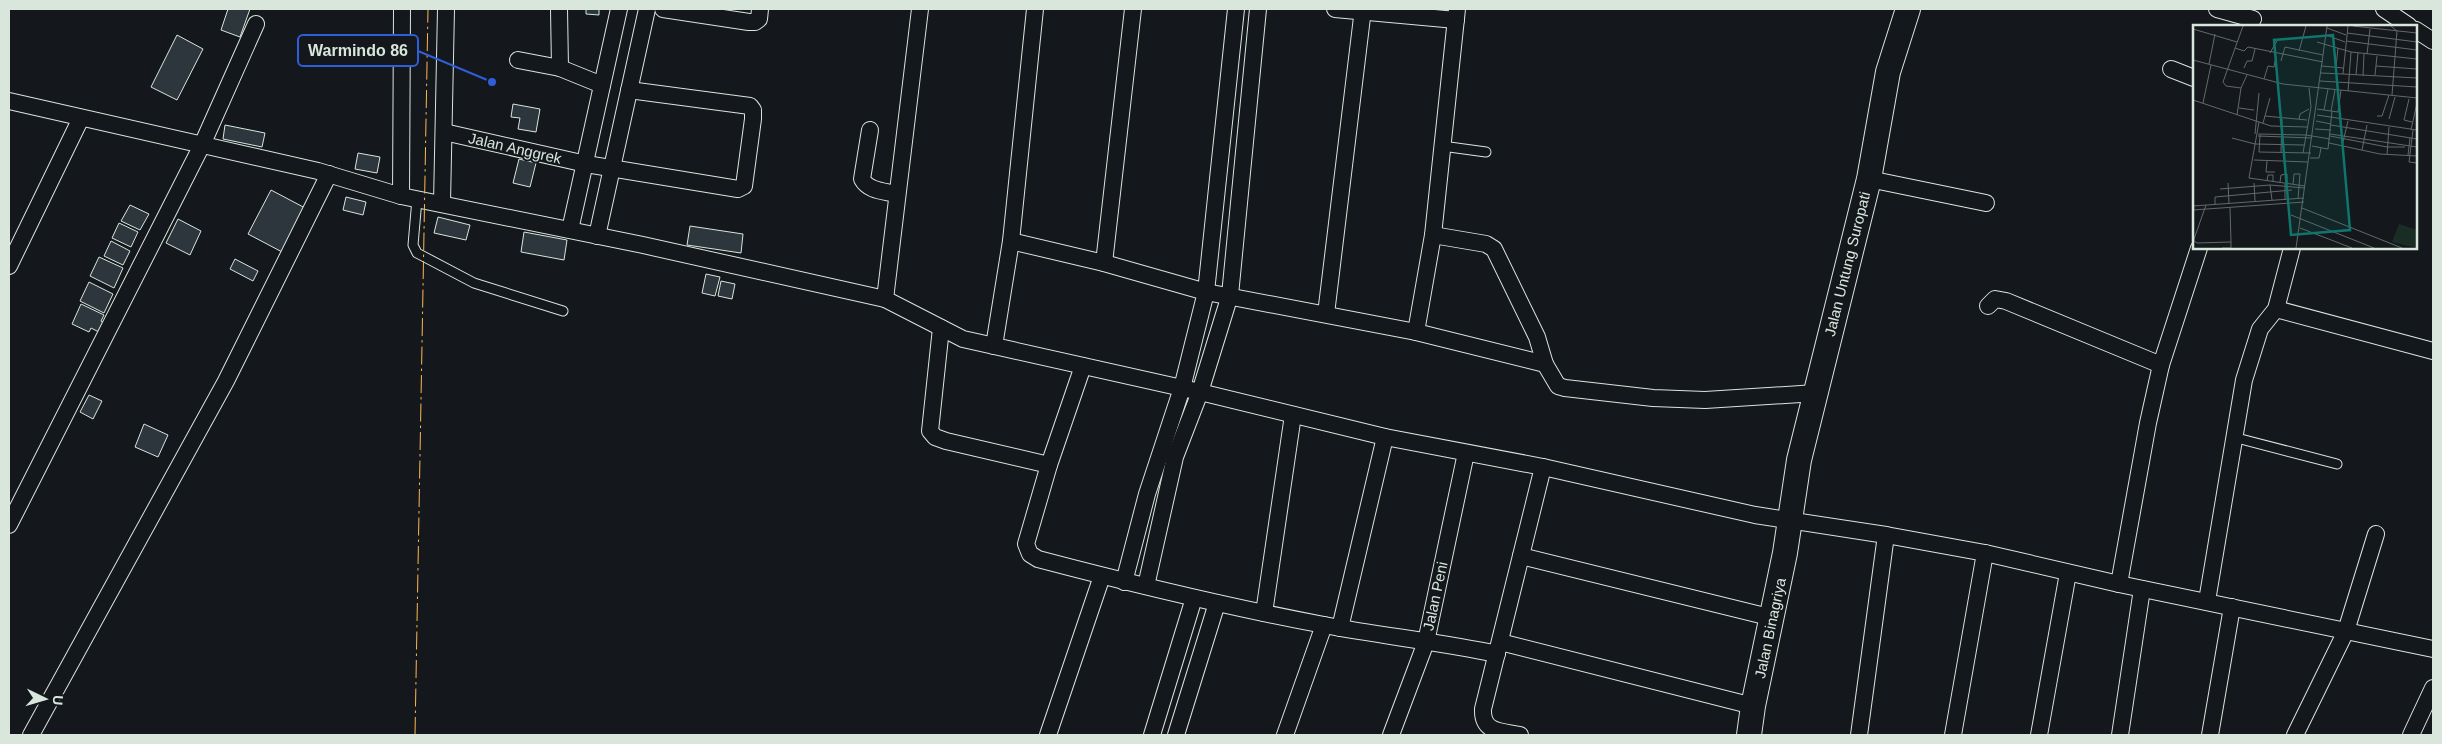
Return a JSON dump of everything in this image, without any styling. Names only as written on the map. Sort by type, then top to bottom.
[{"type":"street","points":[[402,9],[409,197]]},
{"type":"street","points":[[442,203],[446,9]]},
{"type":"street","points":[[559,9],[560,68]]},
{"type":"street","points":[[570,230],[618,9]]},
{"type":"street","points":[[597,236],[647,9]]},
{"type":"street","points":[[663,9],[749,22],[755,22],[759,18],[760,9]]},
{"type":"street","points":[[885,299],[896,194],[920,9]]},
{"type":"street","points":[[994,346],[1011,241],[1035,9]]},
{"type":"street","points":[[1104,263],[1133,9]]},
{"type":"street","points":[[1146,586],[1168,455],[1182,388],[1206,292],[1236,9]]},
{"type":"street","points":[[1124,582],[1168,455],[1200,392],[1230,296],[1258,9]]},
{"type":"street","points":[[1335,9],[1457,14],[1433,235],[1416,332]]},
{"type":"street","name":"Jalan Untung Suropati","points":[[1789,520],[1799,460],[1869,179],[1888,72],[1908,9]]},
{"type":"street","points":[[2217,9],[2254,18]]},
{"type":"street","points":[[2384,9],[2408,25]]},
{"type":"street","points":[[1326,314],[1363,10]]},
{"type":"street","points":[[9,525],[202,145],[256,24]]},
{"type":"street","points":[[2417,31],[2433,41]]},
{"type":"street","points":[[518,60],[560,68],[602,85]]},
{"type":"street","points":[[2171,69],[2193,78]]},
{"type":"street","name":"Jalan Anggrek","points":[[444,132],[611,169],[738,189],[744,186],[753,119],[753,110],[750,106],[629,90]]},
{"type":"street","points":[[9,101],[329,174],[409,197],[885,299],[963,339],[1385,436],[1543,467],[1755,515],[1886,535],[1985,553],[2119,584],[2432,649]]},
{"type":"street","points":[[9,266],[81,118]]},
{"type":"street","points":[[870,130],[862,179],[864,184],[872,189],[896,194]]},
{"type":"street","points":[[31,735],[226,381],[329,174]]},
{"type":"street","points":[[1869,179],[1986,203]]},
{"type":"street","points":[[1433,235],[1486,244],[1494,249],[1537,337],[1545,364],[1558,386],[1654,398],[1705,400],[1816,392]]},
{"type":"street","points":[[1011,241],[1104,263],[1206,292],[1416,332],[1545,364]]},
{"type":"street","points":[[2119,584],[2148,424],[2161,365],[2199,249]]},
{"type":"street","points":[[2207,601],[2233,436],[2244,380],[2260,329],[2276,309],[2292,249]]},
{"type":"street","points":[[1988,306],[1995,299],[2006,301],[2161,365]]},
{"type":"street","points":[[2276,309],[2433,351]]},
{"type":"street","points":[[941,328],[930,431],[935,438],[1049,465]]},
{"type":"street","points":[[1083,366],[1049,465],[1026,544],[1030,554],[1038,559],[1124,582],[1264,613],[1426,642],[1499,648],[1753,706]]},
{"type":"street","points":[[1264,613],[1293,415]]},
{"type":"street","points":[[1285,735],[1332,626],[1385,436]]},
{"type":"street","name":"Jalan Peni","points":[[1392,735],[1426,642],[1466,453]]},
{"type":"street","points":[[1520,735],[1486,726],[1482,720],[1482,709],[1499,648],[1543,467]]},
{"type":"street","name":"Jalan Binagriya","points":[[1749,735],[1753,706],[1773,618],[1789,520]]},
{"type":"street","points":[[2295,735],[2346,631],[2376,534]]},
{"type":"street","points":[[1860,735],[1886,535]]},
{"type":"street","points":[[1953,735],[1985,553]]},
{"type":"street","points":[[1521,556],[1773,618]]},
{"type":"street","points":[[2039,735],[2068,573]]},
{"type":"street","points":[[1048,735],[1102,576]]},
{"type":"street","points":[[2120,735],[2142,588]]},
{"type":"street","points":[[1152,735],[1194,598]]},
{"type":"street","points":[[1176,735],[1218,603]]},
{"type":"street","points":[[2210,735],[2232,607]]},
{"type":"street","points":[[2411,735],[2433,688]]},
{"type":"lane","points":[[1442,146],[1486,152]]},
{"type":"lane","points":[[409,197],[413,245],[417,253],[474,283],[563,312]]},
{"type":"lane","points":[[2233,436],[2337,464]]},
{"type":"building","points":[[228,9],[250,9],[240,37],[221,30]]},
{"type":"building","points":[[586,9],[599,9],[599,15],[586,14]]},
{"type":"building","points":[[177,35],[203,49],[177,100],[151,87]]},
{"type":"building","points":[[513,104],[540,109],[536,132],[518,129],[520,118],[511,117]]},
{"type":"building","points":[[225,125],[265,133],[262,147],[223,139]]},
{"type":"building","points":[[358,153],[380,157],[377,173],[355,169]]},
{"type":"building","points":[[519,159],[536,163],[530,187],[513,183]]},
{"type":"building","points":[[271,190],[307,209],[284,253],[248,234]]},
{"type":"building","points":[[346,197],[366,202],[363,215],[343,210]]},
{"type":"building","points":[[130,205],[149,214],[140,230],[121,221]]},
{"type":"building","points":[[438,217],[470,225],[466,240],[434,233]]},
{"type":"building","points":[[178,219],[201,231],[190,255],[166,243]]},
{"type":"building","points":[[119,223],[138,232],[131,247],[112,238]]},
{"type":"building","points":[[690,226],[743,234],[741,253],[687,245]]},
{"type":"building","points":[[524,232],[567,240],[564,260],[521,252]]},
{"type":"building","points":[[111,241],[130,251],[123,265],[104,256]]},
{"type":"building","points":[[99,257],[123,268],[114,288],[90,276]]},
{"type":"building","points":[[235,259],[258,271],[253,281],[230,269]]},
{"type":"building","points":[[706,274],[720,277],[715,296],[702,293]]},
{"type":"building","points":[[721,281],[735,284],[732,299],[718,296]]},
{"type":"building","points":[[89,282],[113,294],[104,313],[80,301]]},
{"type":"building","points":[[81,304],[104,315],[101,321],[104,323],[99,332],[91,328],[89,332],[72,324]]},
{"type":"building","points":[[89,395],[102,401],[93,419],[80,412]]},
{"type":"building","points":[[144,424],[168,435],[158,457],[135,447]]},
{"type":"power","points":[[415,735],[428,9]]},
{"type":"place","name":"Warmindo 86","points":[[492,82]]}]
